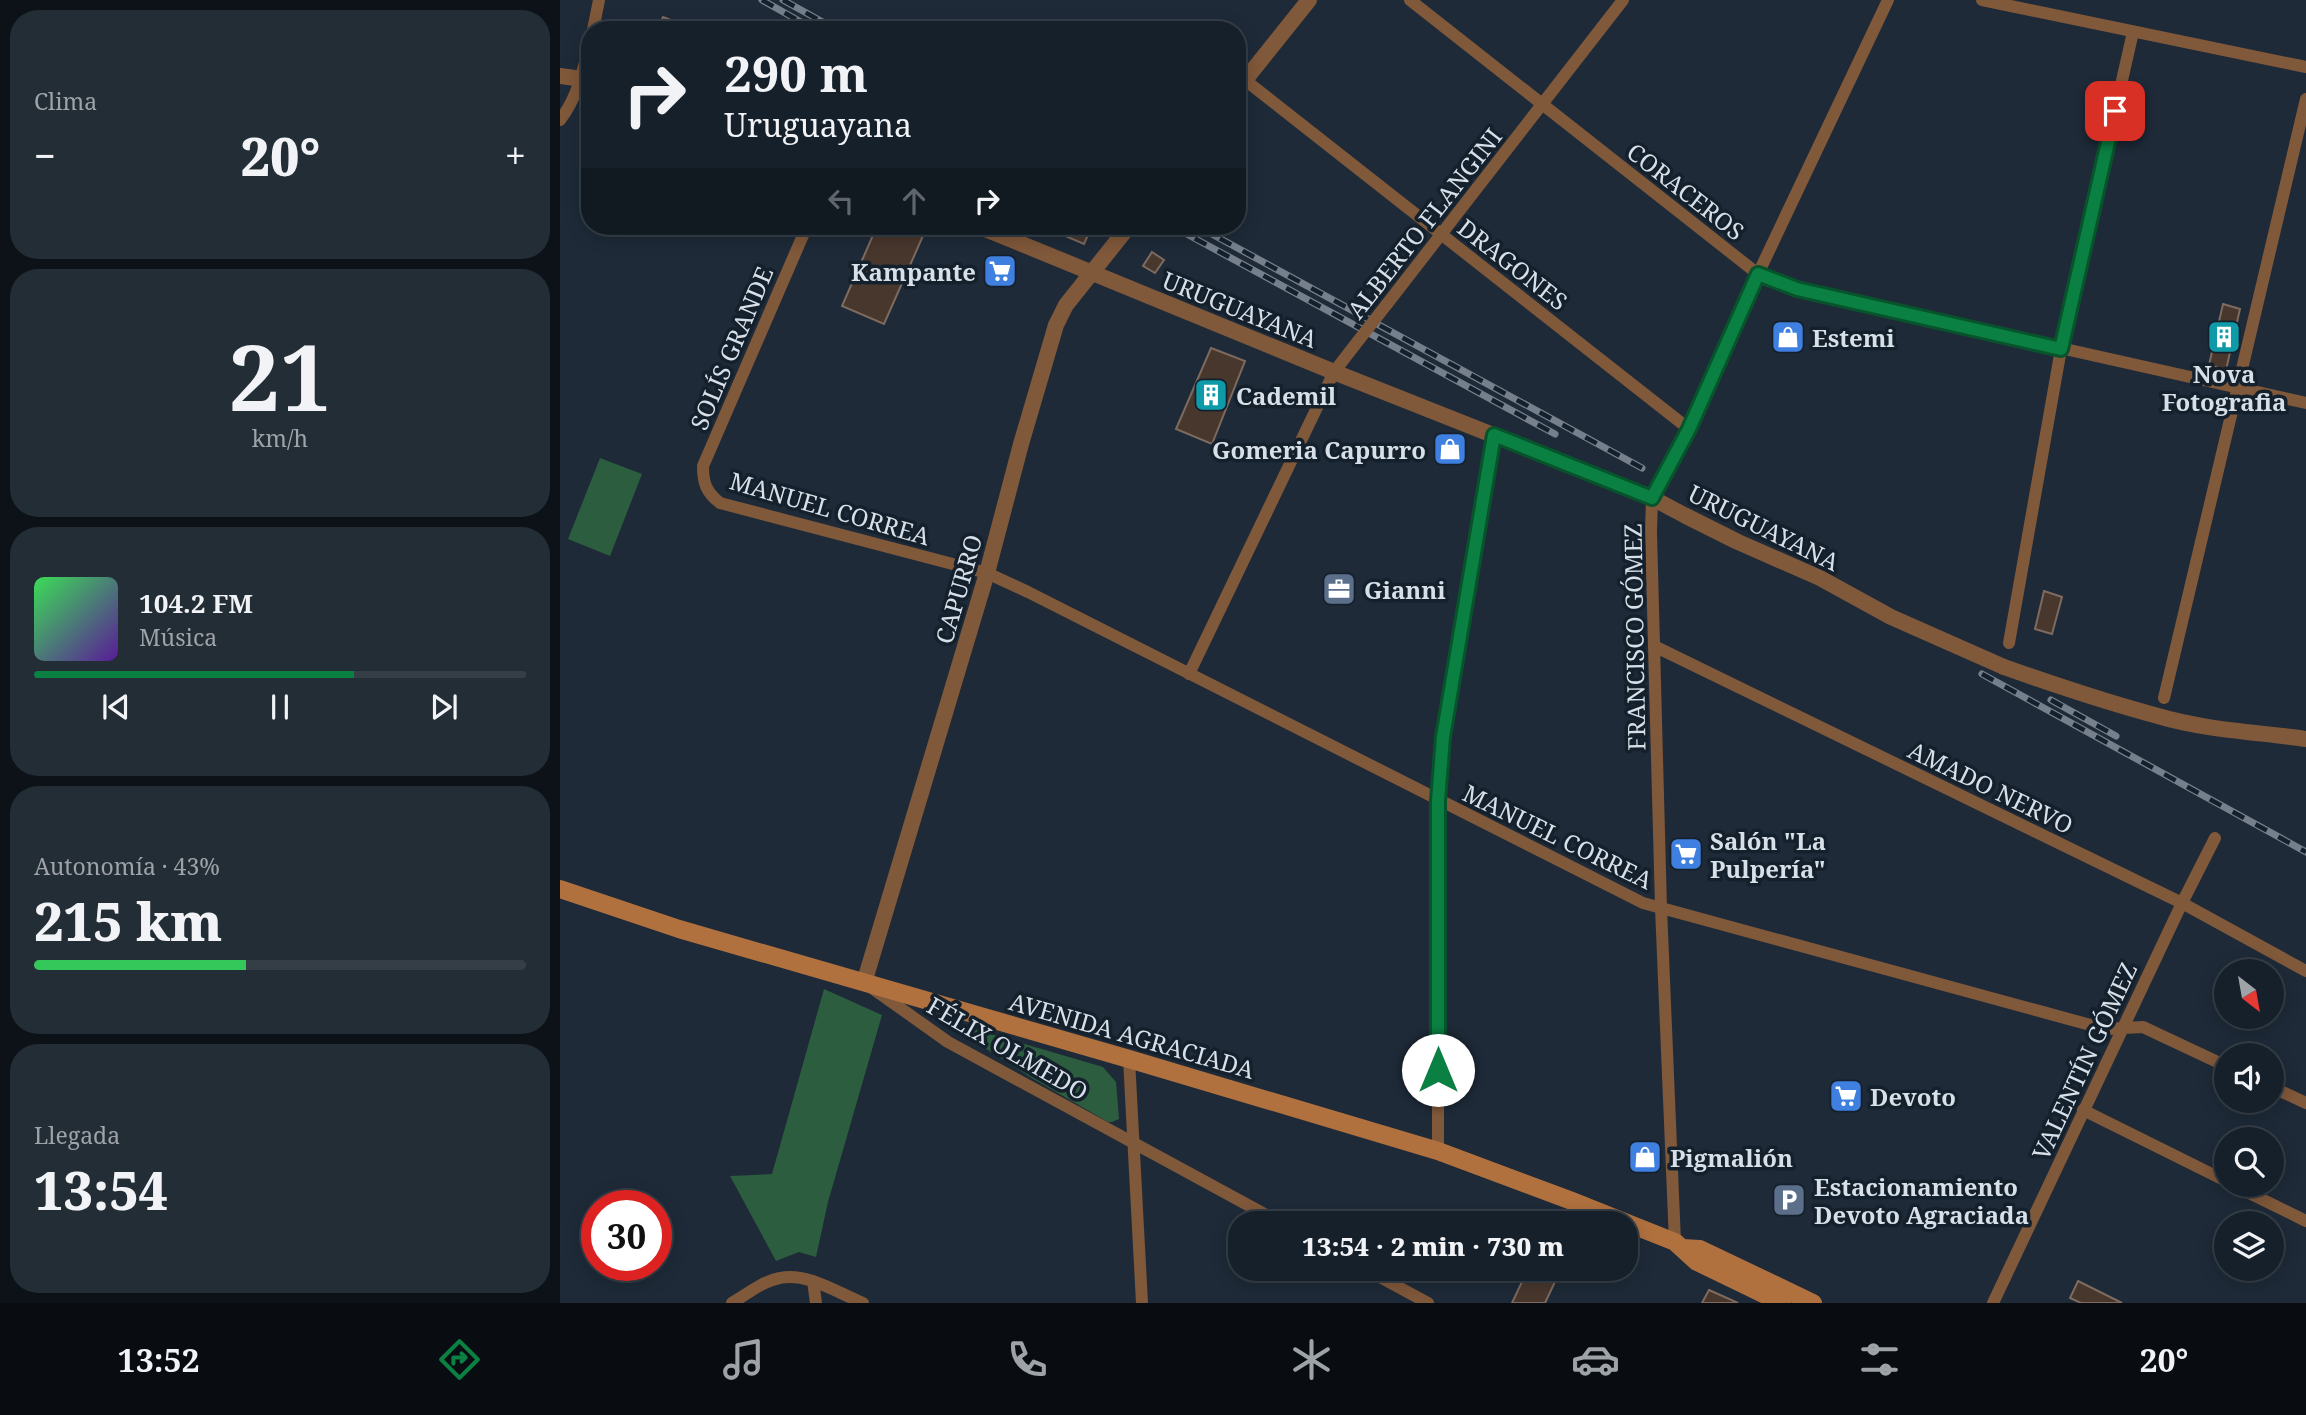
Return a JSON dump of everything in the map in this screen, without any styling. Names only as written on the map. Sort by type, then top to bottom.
[{"type":"main road","name":"AVENIDA AGRACIADA","points":[[560,889],[679,929],[1129,1059],[1438,1152],[1572,1201],[1678,1245],[1700,1249],[1754,1290],[1782,1303]]},
{"type":"main road","name":"AVENIDA AGRACIADA","points":[[1754,1290],[1813,1303]]},
{"type":"street","points":[[595,21],[599,0]]},
{"type":"street","points":[[1246,79],[1309,0]]},
{"type":"street","name":"CORACEROS","points":[[1410,0],[1758,274],[1797,289],[2306,403]]},
{"type":"street","name":"ALBERTO FLANGINI","points":[[1189,674],[1334,372],[1623,0]]},
{"type":"street","name":"FRANCISCO GÓMEZ","points":[[1678,1245],[1661,908],[1652,498],[1689,429],[1758,274],[1888,0]]},
{"type":"street","points":[[1982,0],[2306,67]]},
{"type":"street","points":[[2009,643],[2061,349],[2133,32]]},
{"type":"street","points":[[560,76],[581,78]]},
{"type":"street","points":[[560,120],[581,86]]},
{"type":"street","name":"DRAGONES","points":[[1246,89],[1442,235],[1689,429]]},
{"type":"street","points":[[2164,698],[2306,99]]},
{"type":"street","name":"SOLÍS GRANDE","points":[[706,489],[703,466],[803,235]]},
{"type":"street","name":"URUGUAYANA","points":[[1000,235],[1652,498],[1738,542],[1820,578],[1891,617],[2004,667],[2158,716],[2306,739]]},
{"type":"street","name":"CAPURRO","points":[[864,983],[987,573],[1056,325],[1066,305],[1122,235]]},
{"type":"street","points":[[1438,1152],[1438,801],[1443,737],[1494,435]]},
{"type":"street","name":"MANUEL CORREA","points":[[706,489],[720,503],[987,573],[1643,904],[2105,1029],[2143,1027],[2214,1060]]},
{"type":"street","name":"AMADO NERVO","points":[[1654,646],[2182,903],[2306,971]]},
{"type":"street","name":"VALENTÍN GÓMEZ","points":[[1993,1303],[2215,838]]},
{"type":"street","name":"FÉLIX OLMEDO","points":[[864,983],[948,1042],[1259,1211]]},
{"type":"street","points":[[1129,1059],[1142,1303]]},
{"type":"street","points":[[2284,1093],[2306,1103]]},
{"type":"street","points":[[2083,1110],[2214,1175]]},
{"type":"street","points":[[2257,1197],[2306,1221]]},
{"type":"street","points":[[732,1303],[779,1278],[813,1281],[863,1303]]},
{"type":"street","points":[[813,1281],[817,1303]]},
{"type":"street","points":[[1387,1281],[1428,1303]]},
{"type":"green space","points":[[600,458],[642,474],[610,556],[568,539]]},
{"type":"green space","points":[[824,989],[882,1015],[828,1202],[816,1257],[799,1252],[776,1261],[730,1176],[772,1174]]},
{"type":"green space","points":[[967,1027],[1103,1067],[1116,1082],[1119,1119],[1108,1122],[1030,1077],[965,1035],[963,1030]]},
{"type":"building","points":[[873,235],[923,235],[884,324],[842,306]]},
{"type":"building","points":[[1063,235],[1088,235],[1084,244]]},
{"type":"building","points":[[1152,252],[1164,260],[1155,273],[1143,266]]},
{"type":"building","name":"Nova Fotografia","points":[[2223,304],[2240,309],[2226,370],[2209,365]]},
{"type":"building","name":"Estemi","points":[[1785,328],[1798,336],[1791,346],[1778,338]]},
{"type":"building","name":"Cademil","points":[[1211,348],[1245,361],[1212,444],[1176,429]]},
{"type":"building","points":[[2044,591],[2062,597],[2052,634],[2035,629]]},
{"type":"building","points":[[1522,1281],[1555,1281],[1545,1303],[1512,1303]]},
{"type":"building","points":[[2078,1281],[2122,1303],[2081,1303],[2070,1298]]},
{"type":"building","points":[[1709,1290],[1738,1303],[1702,1303]]},
{"type":"railway","points":[[762,0],[799,21]]},
{"type":"railway","points":[[783,0],[821,21]]},
{"type":"railway","points":[[1189,235],[1555,434]]},
{"type":"railway","points":[[1214,235],[1642,468]]},
{"type":"railway","points":[[1982,674],[2306,852]]},
{"type":"railway","points":[[2051,700],[2116,736]]},
{"type":"place","name":"Kampante","points":[[1000,271]]},
{"type":"place","name":"Estemi","points":[[1788,337]]},
{"type":"place","name":"Nova Fotografia","points":[[2224,337]]},
{"type":"place","name":"Cademil","points":[[1211,395]]},
{"type":"place","name":"Gomeria Capurro","points":[[1450,449]]},
{"type":"place","name":"Gianni","points":[[1339,589]]},
{"type":"place","name":"Salón \"La Pulpería\"","points":[[1686,854]]},
{"type":"place","name":"Devoto","points":[[1846,1096]]},
{"type":"place","name":"Pigmalión","points":[[1645,1157]]},
{"type":"place","name":"Estacionamiento Devoto Agraciada","points":[[1789,1200]]},
{"type":"route","points":[[1438,1070],[1438,801],[1443,737],[1494,435],[1652,498],[1689,429],[1758,274],[1797,289],[2061,349],[2115,111]]}]
